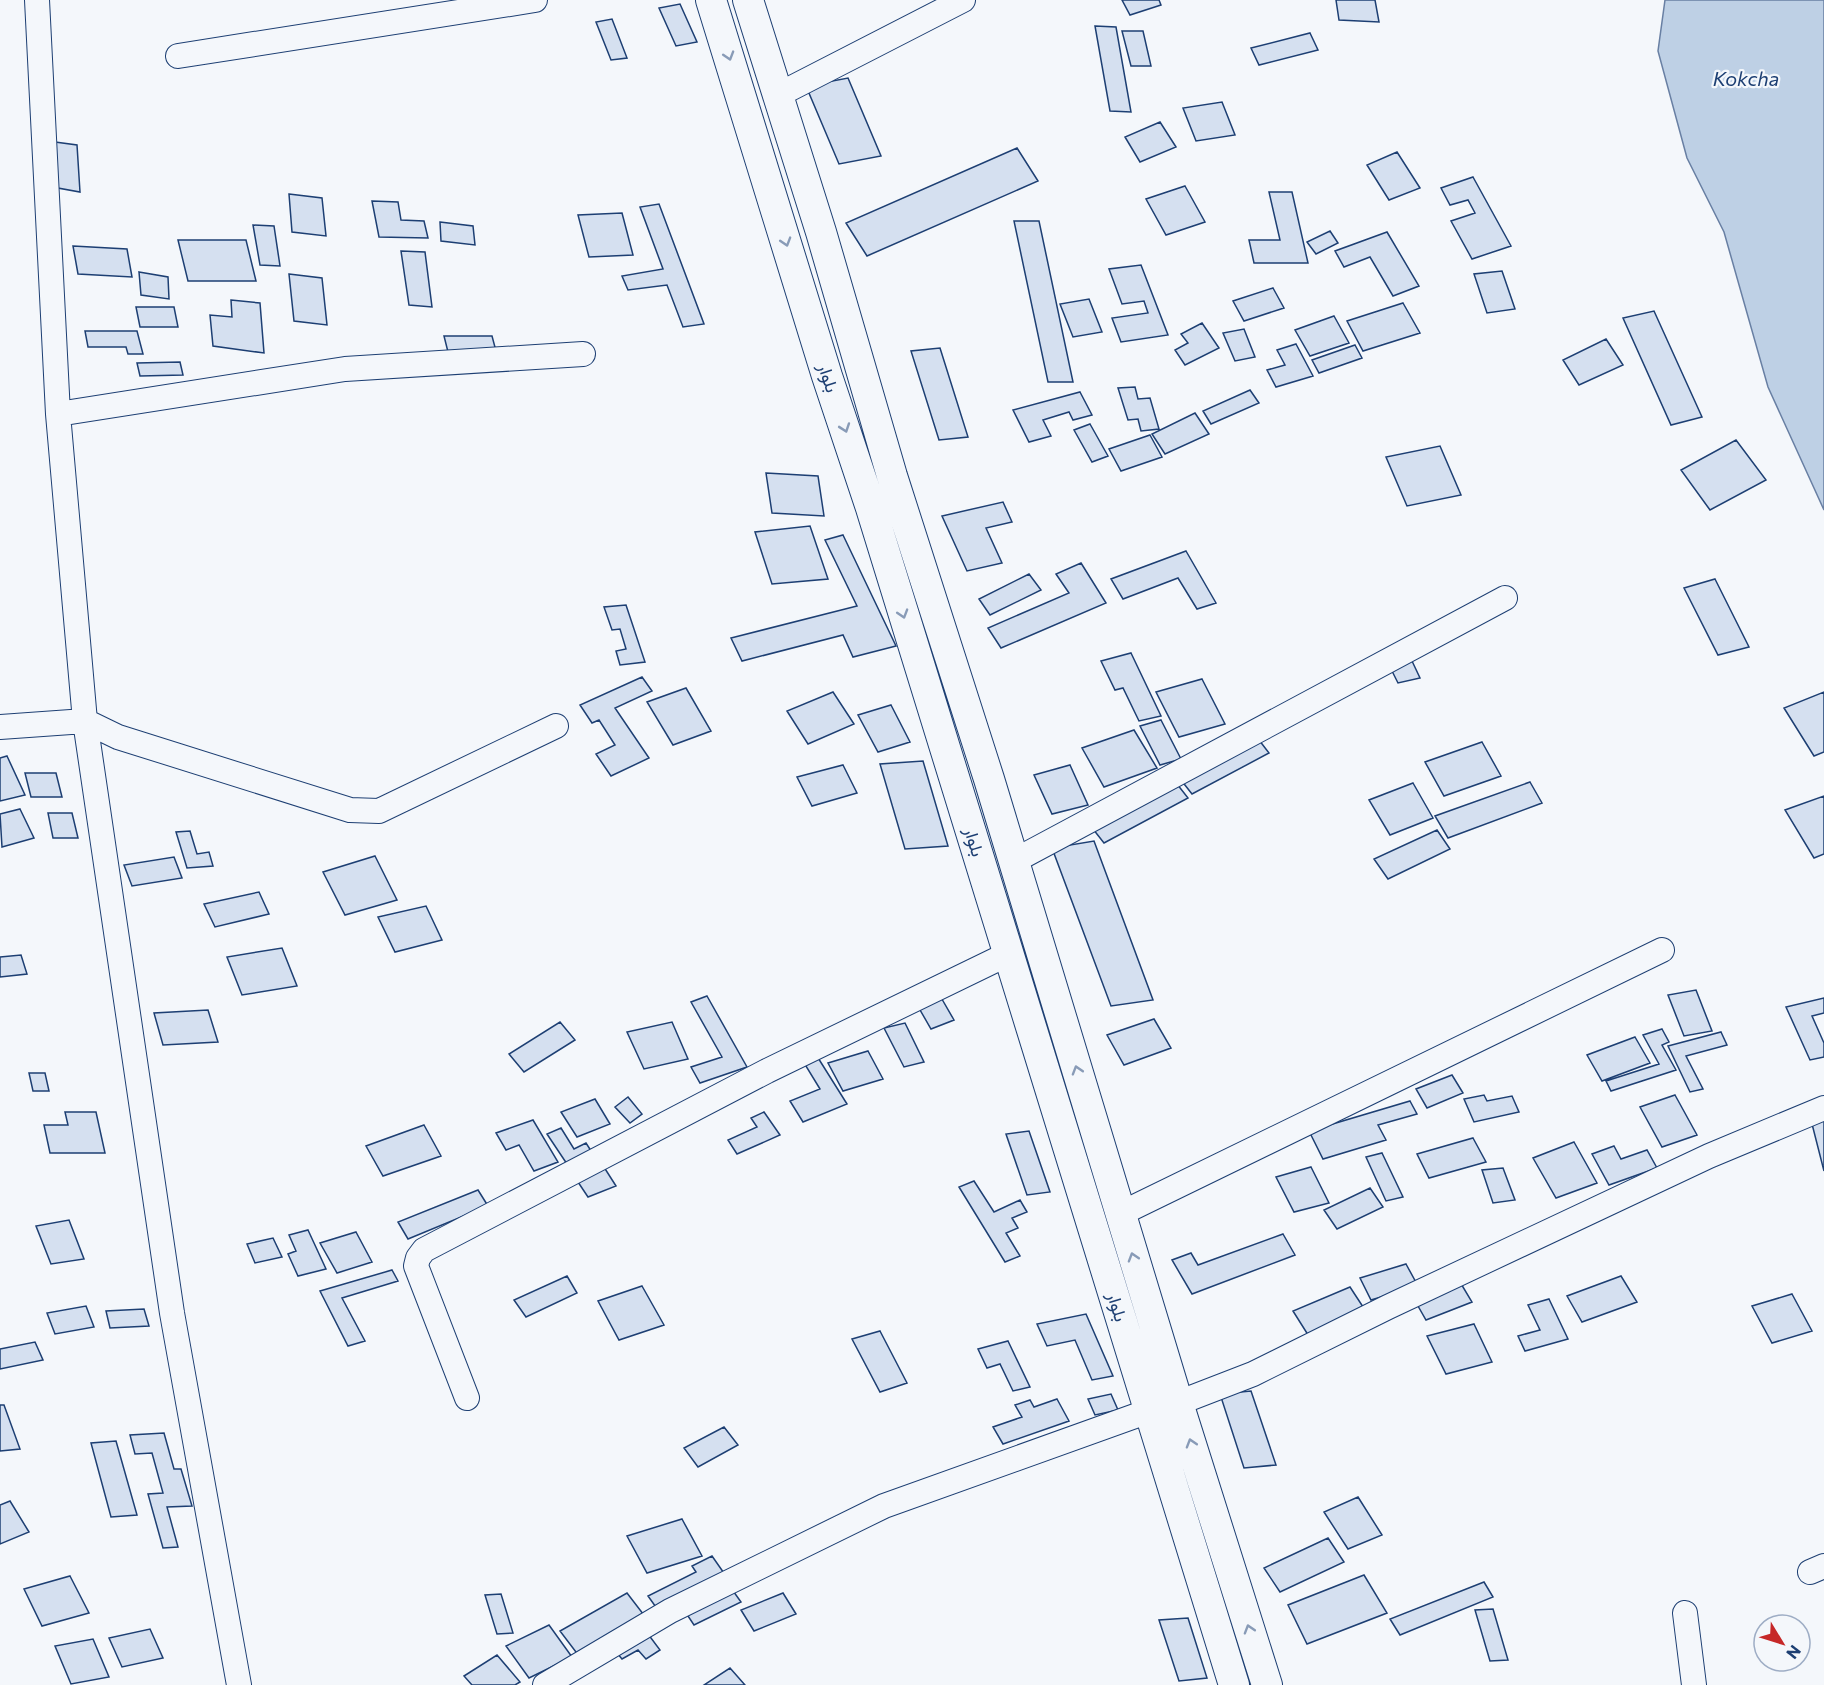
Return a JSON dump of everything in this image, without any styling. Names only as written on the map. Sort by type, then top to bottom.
[{"type":"main road","name":"بلوار","points":[[711,0],[827,376],[871,508],[1234,1685]]},
{"type":"main road","name":"بلوار","points":[[748,0],[892,476],[1014,861],[1178,1403],[1267,1685]]},
{"type":"main road","points":[[766,176],[799,164]]},
{"type":"street","points":[[37,0],[58,414],[85,721],[172,1313],[238,1685]]},
{"type":"street","points":[[178,57],[535,0]]},
{"type":"street","points":[[778,95],[963,0]]},
{"type":"street","points":[[58,414],[345,369],[582,354]]},
{"type":"street","points":[[1014,861],[1505,598]]},
{"type":"street","points":[[0,727],[85,721],[118,737],[350,810],[379,811],[556,726]]},
{"type":"street","points":[[1120,1214],[1662,950]]},
{"type":"street","points":[[467,1398],[416,1266],[424,1250],[767,1071],[1008,954]]},
{"type":"street","points":[[545,1685],[670,1611],[884,1506],[1149,1411],[1178,1403],[1253,1374],[1709,1156],[1824,1108]]},
{"type":"street","points":[[1685,1613],[1694,1685]]},
{"type":"water","name":"Kokcha","points":[[1665,0],[1824,0],[1824,510],[1768,387],[1724,232],[1687,158],[1658,51]]},
{"type":"building","points":[[1122,0],[1159,0],[1161,5],[1130,15]]},
{"type":"building","points":[[1336,0],[1375,0],[1379,22],[1339,20]]},
{"type":"building","points":[[680,4],[697,42],[676,46],[659,8]]},
{"type":"building","points":[[612,19],[627,58],[611,60],[596,22]]},
{"type":"building","points":[[1095,26],[1116,27],[1131,112],[1110,111]]},
{"type":"building","points":[[1122,31],[1143,31],[1151,66],[1131,66]]},
{"type":"building","points":[[1310,33],[1318,50],[1259,65],[1251,48]]},
{"type":"building","points":[[848,78],[881,156],[839,164],[806,86]]},
{"type":"building","points":[[1222,102],[1235,135],[1196,141],[1183,108]]},
{"type":"building","points":[[1160,122],[1176,147],[1140,162],[1125,137]]},
{"type":"building","points":[[55,142],[77,145],[80,192],[58,188]]},
{"type":"building","points":[[1017,148],[1038,181],[867,256],[846,223]]},
{"type":"building","points":[[1397,152],[1420,188],[1389,200],[1367,165]]},
{"type":"building","points":[[1473,177],[1511,246],[1472,259],[1451,221],[1475,213],[1468,200],[1450,205],[1441,188]]},
{"type":"building","points":[[1185,186],[1205,222],[1166,235],[1146,199]]},
{"type":"building","points":[[1269,192],[1292,192],[1308,263],[1254,263],[1249,240],[1280,240]]},
{"type":"building","points":[[289,194],[322,198],[326,236],[292,232]]},
{"type":"building","points":[[372,201],[398,202],[401,220],[424,221],[428,238],[379,237]]},
{"type":"building","points":[[659,204],[704,324],[683,327],[667,285],[628,290],[622,276],[663,269],[640,207]]},
{"type":"building","points":[[622,213],[633,255],[589,257],[578,215]]},
{"type":"building","points":[[1014,221],[1039,221],[1073,382],[1048,382]]},
{"type":"building","points":[[440,222],[473,226],[475,245],[441,241]]},
{"type":"building","points":[[253,225],[274,226],[280,266],[260,265]]},
{"type":"building","points":[[1330,231],[1338,243],[1316,254],[1307,242]]},
{"type":"building","points":[[1387,232],[1419,286],[1393,296],[1370,257],[1344,267],[1335,251]]},
{"type":"building","points":[[178,240],[246,240],[256,281],[188,281]]},
{"type":"building","points":[[73,246],[127,249],[132,277],[78,274]]},
{"type":"building","points":[[401,251],[425,252],[432,307],[409,305]]},
{"type":"building","points":[[1141,265],[1168,335],[1121,342],[1112,318],[1148,313],[1144,301],[1122,304],[1109,269]]},
{"type":"building","points":[[1502,271],[1515,309],[1487,313],[1474,274]]},
{"type":"building","points":[[139,272],[168,277],[169,299],[141,295]]},
{"type":"building","points":[[289,274],[322,278],[327,325],[294,321]]},
{"type":"building","points":[[1273,288],[1284,308],[1244,321],[1233,301]]},
{"type":"building","points":[[1089,299],[1102,332],[1073,337],[1060,304]]},
{"type":"building","points":[[231,300],[260,303],[264,353],[213,346],[210,315],[232,317]]},
{"type":"building","points":[[1403,303],[1420,333],[1363,351],[1347,321]]},
{"type":"building","points":[[136,307],[174,307],[178,327],[140,327]]},
{"type":"building","points":[[1654,311],[1702,417],[1671,425],[1623,318]]},
{"type":"building","points":[[1334,316],[1349,343],[1310,356],[1295,330]]},
{"type":"building","points":[[1202,323],[1219,348],[1185,365],[1175,350],[1188,343],[1181,334]]},
{"type":"building","points":[[1244,329],[1255,357],[1235,361],[1223,333]]},
{"type":"building","points":[[85,331],[137,331],[143,354],[128,354],[126,347],[88,347]]},
{"type":"building","points":[[444,336],[492,336],[496,351],[448,352]]},
{"type":"building","points":[[1606,339],[1623,365],[1579,385],[1563,360]]},
{"type":"building","points":[[1296,344],[1313,376],[1276,387],[1267,370],[1285,365],[1277,350]]},
{"type":"building","points":[[1355,345],[1362,358],[1319,373],[1312,360]]},
{"type":"building","points":[[940,348],[968,437],[939,440],[911,351]]},
{"type":"building","points":[[180,362],[183,375],[140,376],[137,363]]},
{"type":"building","points":[[1135,387],[1138,399],[1150,398],[1159,429],[1141,431],[1138,419],[1128,420],[1118,388]]},
{"type":"building","points":[[1250,390],[1259,403],[1211,424],[1203,411]]},
{"type":"building","points":[[1080,392],[1092,415],[1073,420],[1069,412],[1043,420],[1051,436],[1029,442],[1013,410]]},
{"type":"building","points":[[1195,413],[1209,434],[1165,454],[1152,434]]},
{"type":"building","points":[[1090,424],[1108,456],[1092,462],[1074,430]]},
{"type":"building","points":[[1150,435],[1162,457],[1121,471],[1109,449]]},
{"type":"building","points":[[1736,440],[1766,480],[1710,510],[1681,470]]},
{"type":"building","points":[[1440,446],[1461,495],[1407,506],[1386,457]]},
{"type":"building","points":[[766,473],[818,476],[824,516],[772,513]]},
{"type":"building","points":[[1003,502],[1012,522],[986,528],[1002,563],[967,571],[942,516]]},
{"type":"building","points":[[810,526],[828,579],[772,584],[755,532]]},
{"type":"building","points":[[843,535],[896,646],[853,657],[843,635],[742,661],[731,638],[857,606],[825,540]]},
{"type":"building","points":[[1186,551],[1216,603],[1197,609],[1178,578],[1123,599],[1111,579]]},
{"type":"building","points":[[1081,563],[1106,603],[1001,648],[988,628],[1069,593],[1056,574]]},
{"type":"building","points":[[1029,574],[1041,590],[990,615],[979,599]]},
{"type":"building","points":[[1715,579],[1749,647],[1718,655],[1684,588]]},
{"type":"building","points":[[626,605],[645,662],[620,665],[616,651],[626,649],[620,629],[612,630],[604,607]]},
{"type":"building","points":[[1131,653],[1161,716],[1139,721],[1123,688],[1115,690],[1101,661]]},
{"type":"building","points":[[1412,661],[1420,678],[1398,683],[1390,667]]},
{"type":"building","points":[[642,677],[652,691],[615,708],[649,758],[611,776],[596,754],[615,745],[599,720],[592,723],[580,705]]},
{"type":"building","points":[[1202,679],[1225,724],[1179,737],[1156,692]]},
{"type":"building","points":[[686,688],[711,731],[673,745],[647,702]]},
{"type":"building","points":[[833,692],[854,724],[808,744],[787,711]]},
{"type":"building","points":[[1824,692],[1824,752],[1814,756],[1784,708]]},
{"type":"building","points":[[891,705],[910,742],[878,752],[858,715]]},
{"type":"building","points":[[1161,720],[1181,759],[1160,765],[1140,726]]},
{"type":"building","points":[[1134,730],[1157,768],[1104,787],[1082,748]]},
{"type":"building","points":[[1259,740],[1269,753],[1192,794],[1181,780]]},
{"type":"building","points":[[1482,742],[1501,776],[1444,796],[1425,762]]},
{"type":"building","points":[[7,756],[25,795],[0,801],[0,758]]},
{"type":"building","points":[[923,761],[948,846],[905,849],[880,764]]},
{"type":"building","points":[[843,765],[857,793],[812,806],[797,777]]},
{"type":"building","points":[[1070,765],[1088,805],[1052,814],[1034,775]]},
{"type":"building","points":[[25,773],[56,773],[62,797],[31,797]]},
{"type":"building","points":[[1530,782],[1542,803],[1448,838],[1435,816]]},
{"type":"building","points":[[1413,783],[1433,818],[1390,835],[1369,800]]},
{"type":"building","points":[[1177,784],[1188,798],[1104,843],[1093,829]]},
{"type":"building","points":[[1824,796],[1824,854],[1814,858],[1785,810]]},
{"type":"building","points":[[20,809],[34,838],[2,847],[0,814]]},
{"type":"building","points":[[48,813],[72,813],[78,838],[53,838]]},
{"type":"building","points":[[1437,830],[1450,849],[1388,879],[1374,859]]},
{"type":"building","points":[[190,831],[197,854],[209,852],[213,866],[187,868],[176,832]]},
{"type":"building","points":[[1094,841],[1153,1000],[1111,1006],[1052,848]]},
{"type":"building","points":[[375,856],[397,900],[345,915],[323,872]]},
{"type":"building","points":[[174,857],[182,878],[132,886],[124,865]]},
{"type":"building","points":[[259,892],[269,914],[215,927],[204,904]]},
{"type":"building","points":[[426,906],[442,940],[395,952],[378,917]]},
{"type":"building","points":[[282,948],[297,986],[242,995],[227,957]]},
{"type":"building","points":[[21,955],[27,974],[0,977],[0,957]]},
{"type":"building","points":[[1696,990],[1712,1031],[1684,1036],[1668,995]]},
{"type":"building","points":[[939,994],[954,1020],[931,1029],[916,1003]]},
{"type":"building","points":[[707,996],[747,1067],[700,1083],[691,1067],[722,1057],[691,1002]]},
{"type":"building","points":[[1824,998],[1824,1013],[1812,1016],[1824,1043],[1824,1057],[1810,1060],[1786,1007]]},
{"type":"building","points":[[208,1010],[218,1042],[163,1045],[154,1013]]},
{"type":"building","points":[[1154,1019],[1171,1048],[1124,1065],[1107,1035]]},
{"type":"building","points":[[560,1022],[575,1040],[524,1072],[509,1054]]},
{"type":"building","points":[[672,1022],[688,1059],[644,1069],[627,1032]]},
{"type":"building","points":[[905,1023],[924,1062],[904,1067],[884,1028]]},
{"type":"building","points":[[1662,1029],[1669,1042],[1662,1045],[1676,1070],[1611,1091],[1606,1081],[1659,1064],[1643,1035]]},
{"type":"building","points":[[1721,1032],[1727,1045],[1686,1056],[1703,1089],[1690,1092],[1668,1046]]},
{"type":"building","points":[[1635,1037],[1650,1063],[1602,1081],[1587,1055]]},
{"type":"building","points":[[868,1051],[883,1079],[843,1091],[828,1063]]},
{"type":"building","points":[[815,1053],[847,1104],[803,1122],[790,1101],[820,1089],[801,1058]]},
{"type":"building","points":[[29,1073],[45,1073],[49,1091],[33,1091]]},
{"type":"building","points":[[1452,1075],[1463,1093],[1427,1108],[1416,1089]]},
{"type":"building","points":[[1484,1095],[1487,1101],[1512,1096],[1519,1112],[1474,1122],[1464,1099]]},
{"type":"building","points":[[1675,1095],[1697,1135],[1662,1147],[1640,1107]]},
{"type":"building","points":[[628,1097],[642,1114],[630,1123],[615,1107]]},
{"type":"building","points":[[595,1099],[610,1124],[577,1137],[561,1112]]},
{"type":"building","points":[[1410,1101],[1417,1114],[1378,1125],[1386,1140],[1323,1159],[1309,1131]]},
{"type":"building","points":[[65,1112],[96,1112],[105,1153],[50,1153],[44,1125],[68,1125]]},
{"type":"building","points":[[764,1112],[780,1135],[737,1154],[728,1140],[757,1127],[751,1118]]},
{"type":"building","points":[[1824,1117],[1824,1171],[1811,1120]]},
{"type":"building","points":[[533,1120],[558,1162],[534,1171],[519,1145],[506,1150],[496,1133]]},
{"type":"building","points":[[424,1125],[441,1156],[383,1176],[366,1146]]},
{"type":"building","points":[[561,1128],[574,1149],[586,1143],[593,1154],[567,1164],[547,1134]]},
{"type":"building","points":[[1029,1131],[1050,1192],[1027,1195],[1006,1134]]},
{"type":"building","points":[[1473,1138],[1486,1162],[1429,1178],[1417,1154]]},
{"type":"building","points":[[1574,1142],[1597,1183],[1556,1198],[1533,1158]]},
{"type":"building","points":[[1614,1146],[1621,1159],[1647,1150],[1657,1168],[1609,1185],[1592,1154]]},
{"type":"building","points":[[1382,1153],[1403,1197],[1386,1201],[1366,1157]]},
{"type":"building","points":[[602,1164],[616,1186],[588,1197],[574,1176]]},
{"type":"building","points":[[1311,1167],[1329,1203],[1294,1212],[1276,1177]]},
{"type":"building","points":[[1503,1168],[1515,1200],[1493,1203],[1482,1170]]},
{"type":"building","points":[[974,1181],[994,1212],[1020,1200],[1027,1212],[1012,1218],[1018,1228],[1006,1233],[1020,1256],[1005,1262],[959,1187]]},
{"type":"building","points":[[1370,1188],[1383,1207],[1337,1229],[1324,1210]]},
{"type":"building","points":[[478,1190],[488,1206],[408,1239],[398,1222]]},
{"type":"building","points":[[69,1220],[84,1259],[51,1264],[36,1226]]},
{"type":"building","points":[[308,1230],[326,1269],[298,1276],[288,1254],[296,1251],[289,1235]]},
{"type":"building","points":[[356,1232],[372,1262],[337,1273],[320,1243]]},
{"type":"building","points":[[1283,1234],[1295,1255],[1192,1294],[1172,1260],[1191,1253],[1198,1265]]},
{"type":"building","points":[[273,1238],[282,1257],[255,1263],[247,1244]]},
{"type":"building","points":[[1406,1264],[1418,1286],[1371,1300],[1360,1278]]},
{"type":"building","points":[[392,1270],[398,1281],[342,1298],[365,1341],[348,1346],[320,1291]]},
{"type":"building","points":[[567,1276],[577,1293],[526,1317],[514,1300]]},
{"type":"building","points":[[1621,1276],[1637,1302],[1582,1322],[1567,1296]]},
{"type":"building","points":[[1460,1282],[1472,1302],[1426,1320],[1414,1299]]},
{"type":"building","points":[[642,1286],[664,1325],[619,1340],[598,1301]]},
{"type":"building","points":[[1350,1287],[1367,1313],[1310,1338],[1293,1311]]},
{"type":"building","points":[[1792,1294],[1812,1331],[1772,1343],[1752,1306]]},
{"type":"building","points":[[1549,1299],[1568,1339],[1525,1351],[1518,1336],[1540,1330],[1528,1305]]},
{"type":"building","points":[[86,1306],[94,1327],[55,1334],[47,1313]]},
{"type":"building","points":[[144,1309],[149,1326],[110,1328],[106,1311]]},
{"type":"building","points":[[1086,1314],[1113,1376],[1092,1380],[1075,1340],[1047,1346],[1037,1324]]},
{"type":"building","points":[[1474,1324],[1492,1362],[1446,1374],[1427,1336]]},
{"type":"building","points":[[880,1331],[907,1383],[880,1392],[852,1339]]},
{"type":"building","points":[[1008,1341],[1030,1387],[1013,1391],[1000,1364],[987,1368],[978,1349]]},
{"type":"building","points":[[35,1342],[43,1360],[0,1369],[0,1349]]},
{"type":"building","points":[[1251,1391],[1276,1465],[1244,1468],[1220,1394]]},
{"type":"building","points":[[1111,1394],[1118,1410],[1095,1415],[1088,1399]]},
{"type":"building","points":[[1057,1399],[1069,1421],[1003,1444],[993,1427],[1022,1417],[1015,1405],[1030,1400],[1034,1407]]},
{"type":"building","points":[[0,1405],[4,1405],[20,1449],[0,1451]]},
{"type":"building","points":[[724,1427],[738,1445],[698,1467],[684,1448]]},
{"type":"building","points":[[164,1433],[174,1469],[181,1469],[192,1506],[167,1507],[178,1547],[163,1548],[148,1494],[163,1493],[152,1453],[135,1454],[130,1435]]},
{"type":"building","points":[[116,1441],[137,1515],[111,1517],[91,1443]]},
{"type":"building","points":[[1358,1497],[1382,1535],[1348,1549],[1324,1512]]},
{"type":"building","points":[[10,1501],[29,1532],[0,1544],[0,1505]]},
{"type":"building","points":[[682,1519],[702,1556],[647,1573],[627,1536]]},
{"type":"building","points":[[1328,1538],[1344,1562],[1280,1592],[1264,1568]]},
{"type":"building","points":[[712,1556],[726,1576],[658,1610],[648,1596],[696,1572],[692,1566]]},
{"type":"building","points":[[1364,1575],[1387,1613],[1307,1644],[1288,1605]]},
{"type":"building","points":[[70,1576],[89,1613],[42,1626],[24,1589]]},
{"type":"building","points":[[1484,1582],[1493,1597],[1400,1635],[1390,1619]]},
{"type":"building","points":[[731,1588],[741,1602],[694,1625],[684,1610]]},
{"type":"building","points":[[627,1593],[647,1619],[579,1656],[560,1631]]},
{"type":"building","points":[[783,1593],[796,1614],[754,1631],[741,1610]]},
{"type":"building","points":[[501,1594],[513,1633],[497,1634],[485,1595]]},
{"type":"building","points":[[1493,1609],[1508,1660],[1490,1661],[1475,1610]]},
{"type":"building","points":[[1188,1618],[1207,1678],[1179,1681],[1159,1620]]},
{"type":"building","points":[[549,1625],[572,1657],[529,1678],[506,1646]]},
{"type":"building","points":[[150,1629],[163,1658],[122,1667],[109,1638]]},
{"type":"building","points":[[648,1634],[660,1650],[646,1659],[638,1650],[622,1659],[617,1653]]},
{"type":"building","points":[[93,1639],[109,1677],[71,1684],[55,1646]]},
{"type":"building","points":[[497,1655],[520,1682],[515,1685],[472,1685],[464,1676]]},
{"type":"building","points":[[730,1668],[745,1685],[704,1685]]}]
